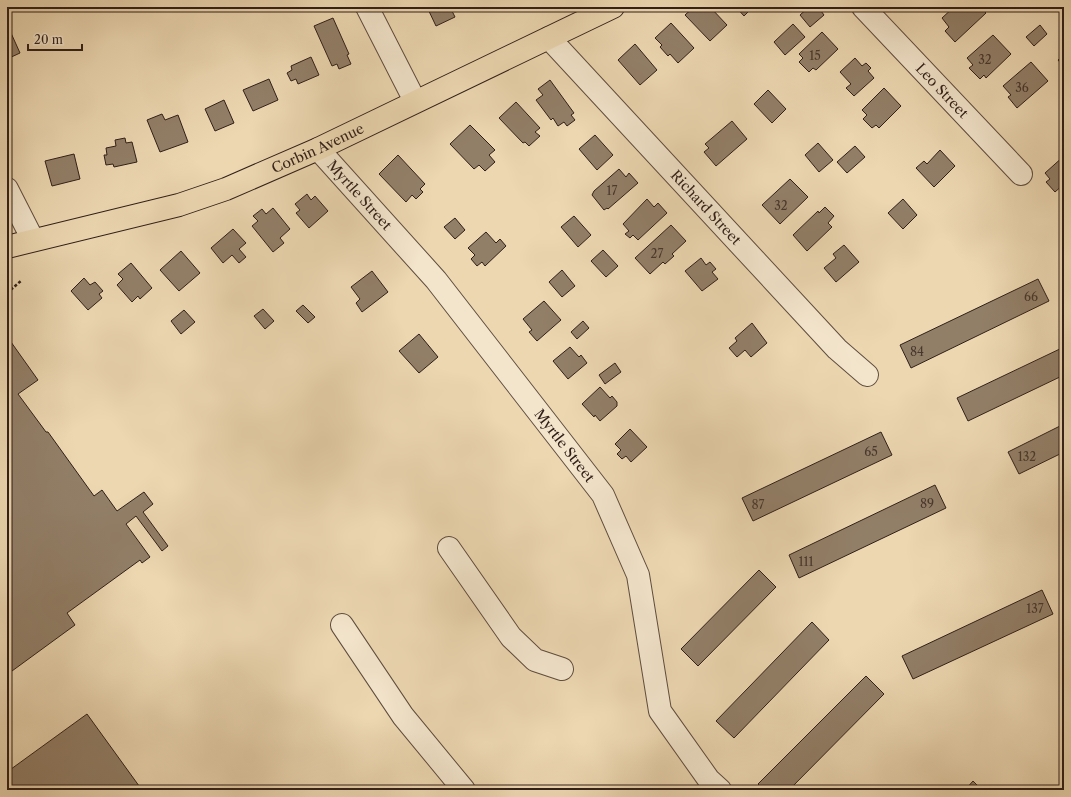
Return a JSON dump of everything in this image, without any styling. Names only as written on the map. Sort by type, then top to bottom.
[{"type":"main road","name":"Corbin Avenue","points":[[7,247],[203,198],[265,173],[318,149],[613,7]]},
{"type":"street","points":[[367,7],[415,101]]},
{"type":"street","name":"Leo Street","points":[[863,7],[1021,174]]},
{"type":"street","name":"Richard Street","points":[[549,38],[832,343],[866,375]]},
{"type":"street","name":"Myrtle Street","points":[[318,149],[436,280],[602,495],[638,575],[660,711],[716,789]]},
{"type":"street","points":[[7,189],[32,240]]},
{"type":"street","points":[[449,548],[511,637],[536,660],[562,668]]},
{"type":"street","points":[[342,625],[403,716],[464,790]]},
{"type":"path","points":[[7,293],[22,280]]},
{"type":"building","points":[[427,7],[450,7],[455,17],[436,26]]},
{"type":"building","points":[[694,7],[710,7],[727,25],[710,41],[685,15]]},
{"type":"building","points":[[736,7],[753,7],[744,16]]},
{"type":"building","points":[[809,7],[818,7],[824,15],[810,27],[800,15]]},
{"type":"building","points":[[954,7],[980,7],[986,13],[955,42],[945,31],[949,27],[942,18]]},
{"type":"building","points":[[333,18],[349,54],[347,55],[351,64],[339,69],[337,64],[332,66],[314,26]]},
{"type":"building","points":[[671,23],[694,48],[678,63],[670,54],[668,56],[660,47],[662,45],[655,38]]},
{"type":"building","points":[[793,24],[805,37],[785,55],[774,42]]},
{"type":"building","points":[[1040,25],[1047,34],[1034,46],[1026,37]]},
{"type":"building","points":[[822,32],[838,49],[816,70],[813,68],[809,72],[799,62],[803,58],[799,54]]},
{"type":"building","points":[[11,33],[20,53],[7,59],[7,34]]},
{"type":"building","points":[[993,35],[1011,54],[986,78],[984,75],[980,79],[969,68],[973,65],[967,58]]},
{"type":"building","points":[[635,44],[657,70],[640,85],[618,60]]},
{"type":"building","points":[[1064,55],[1064,67],[1058,60]]},
{"type":"building","points":[[311,57],[319,75],[298,84],[296,79],[291,81],[287,73],[292,70],[291,66]]},
{"type":"building","points":[[855,58],[862,66],[866,63],[871,68],[868,71],[874,78],[854,96],[846,88],[851,84],[840,72]]},
{"type":"building","points":[[1031,62],[1048,81],[1017,108],[1008,97],[1011,95],[1003,86]]},
{"type":"building","points":[[269,79],[278,100],[253,111],[243,90]]},
{"type":"building","points":[[550,80],[574,113],[571,115],[575,120],[567,126],[564,122],[558,126],[553,118],[551,120],[536,100],[543,95],[538,89]]},
{"type":"building","points":[[884,88],[901,106],[879,128],[876,125],[872,128],[863,119],[867,115],[862,110]]},
{"type":"building","points":[[768,90],[786,109],[772,123],[754,104]]},
{"type":"building","points":[[224,100],[234,123],[215,131],[205,109]]},
{"type":"building","points":[[516,102],[540,128],[535,132],[540,136],[529,146],[525,142],[523,143],[499,118]]},
{"type":"building","points":[[162,114],[165,120],[178,115],[188,142],[160,152],[147,120]]},
{"type":"building","points":[[732,121],[747,139],[716,166],[704,152],[709,148],[705,144]]},
{"type":"building","points":[[470,125],[495,150],[489,155],[495,162],[485,171],[479,165],[474,169],[450,144]]},
{"type":"building","points":[[595,135],[613,155],[597,170],[579,149]]},
{"type":"building","points":[[125,138],[126,143],[132,142],[137,162],[114,167],[113,164],[106,165],[104,155],[107,155],[106,148],[116,146],[115,140]]},
{"type":"building","points":[[818,143],[833,160],[819,172],[805,155]]},
{"type":"building","points":[[855,146],[865,157],[847,173],[837,162]]},
{"type":"building","points":[[940,150],[955,166],[934,187],[916,168],[924,161],[927,164]]},
{"type":"building","points":[[74,154],[80,179],[52,186],[45,161]]},
{"type":"building","points":[[398,155],[425,184],[420,189],[423,192],[416,199],[412,195],[406,202],[379,174]]},
{"type":"building","points":[[1064,156],[1064,184],[1055,192],[1046,182],[1050,179],[1045,173]]},
{"type":"building","points":[[619,169],[626,177],[629,173],[638,183],[608,209],[607,208],[604,210],[592,195],[594,191]]},
{"type":"building","points":[[790,179],[808,197],[780,224],[762,205]]},
{"type":"building","points":[[307,194],[311,200],[315,196],[328,211],[309,228],[296,213],[300,210],[295,204]]},
{"type":"building","points":[[647,199],[654,207],[658,203],[667,213],[638,240],[633,235],[630,238],[625,234],[629,231],[623,224]]},
{"type":"building","points":[[903,199],[917,215],[903,229],[888,213]]},
{"type":"building","points":[[825,207],[834,216],[828,223],[832,227],[807,251],[793,235],[818,211],[819,213]]},
{"type":"building","points":[[273,208],[290,229],[280,238],[284,243],[273,252],[252,226],[258,221],[253,216],[262,209],[266,214]]},
{"type":"building","points":[[574,216],[591,235],[578,247],[561,227]]},
{"type":"building","points":[[455,218],[465,230],[455,239],[444,227]]},
{"type":"building","points":[[671,225],[686,241],[672,254],[674,256],[665,264],[663,262],[650,274],[635,258]]},
{"type":"building","points":[[233,229],[246,243],[239,249],[246,257],[239,263],[232,255],[223,263],[211,248]]},
{"type":"building","points":[[486,232],[496,243],[500,239],[506,246],[485,266],[482,262],[477,266],[471,259],[475,255],[468,248]]},
{"type":"building","points":[[844,245],[859,262],[836,282],[824,268],[836,258],[833,254]]},
{"type":"building","points":[[603,250],[618,266],[606,277],[591,261]]},
{"type":"building","points":[[181,251],[200,273],[179,291],[160,270]]},
{"type":"building","points":[[701,258],[706,265],[710,262],[716,269],[712,272],[718,279],[702,291],[685,271]]},
{"type":"building","points":[[131,263],[152,288],[140,299],[138,296],[132,302],[117,285],[123,279],[118,274]]},
{"type":"building","points":[[562,270],[575,286],[562,297],[549,282]]},
{"type":"building","points":[[372,271],[388,292],[362,312],[356,303],[360,299],[351,287]]},
{"type":"building","points":[[84,278],[90,285],[95,282],[103,291],[99,294],[102,298],[88,310],[71,291]]},
{"type":"building","points":[[1038,279],[1049,301],[911,368],[900,345]]},
{"type":"building","points":[[544,301],[561,320],[537,341],[529,332],[532,330],[523,319]]},
{"type":"building","points":[[303,305],[315,317],[308,323],[296,311]]},
{"type":"building","points":[[263,309],[274,321],[265,329],[254,316]]},
{"type":"building","points":[[184,310],[195,322],[181,334],[171,321]]},
{"type":"building","points":[[583,321],[589,328],[577,339],[571,332]]},
{"type":"building","points":[[752,323],[767,343],[751,357],[745,350],[737,357],[729,348],[737,341],[735,338]]},
{"type":"building","points":[[419,334],[438,357],[419,373],[399,351]]},
{"type":"building","points":[[11,342],[38,380],[18,394],[46,432],[48,432],[94,496],[102,490],[117,511],[144,492],[153,504],[143,512],[168,546],[162,551],[136,516],[126,524],[150,557],[142,563],[140,560],[67,613],[75,625],[12,671],[7,664],[7,344]]},
{"type":"building","points":[[570,347],[579,357],[581,355],[587,363],[568,379],[553,361]]},
{"type":"building","points":[[1064,347],[1064,375],[968,421],[957,398]]},
{"type":"building","points":[[615,363],[621,372],[605,384],[599,375]]},
{"type":"building","points":[[600,387],[610,398],[612,396],[617,402],[617,406],[600,421],[595,415],[594,417],[582,404]]},
{"type":"building","points":[[1064,424],[1064,452],[1019,474],[1008,452]]},
{"type":"building","points":[[630,429],[647,447],[631,462],[626,456],[622,459],[617,454],[621,450],[615,444]]},
{"type":"building","points":[[881,432],[892,455],[753,521],[742,498]]},
{"type":"building","points":[[935,485],[946,508],[799,578],[789,555]]},
{"type":"building","points":[[759,570],[776,587],[698,666],[681,649]]},
{"type":"building","points":[[1042,590],[1053,614],[913,679],[902,656]]},
{"type":"building","points":[[812,622],[829,640],[734,738],[716,721]]},
{"type":"building","points":[[866,676],[884,694],[789,790],[764,790],[758,784]]},
{"type":"building","points":[[87,714],[142,790],[7,790],[7,772]]},
{"type":"building","points":[[973,781],[982,790],[965,790]]}]
